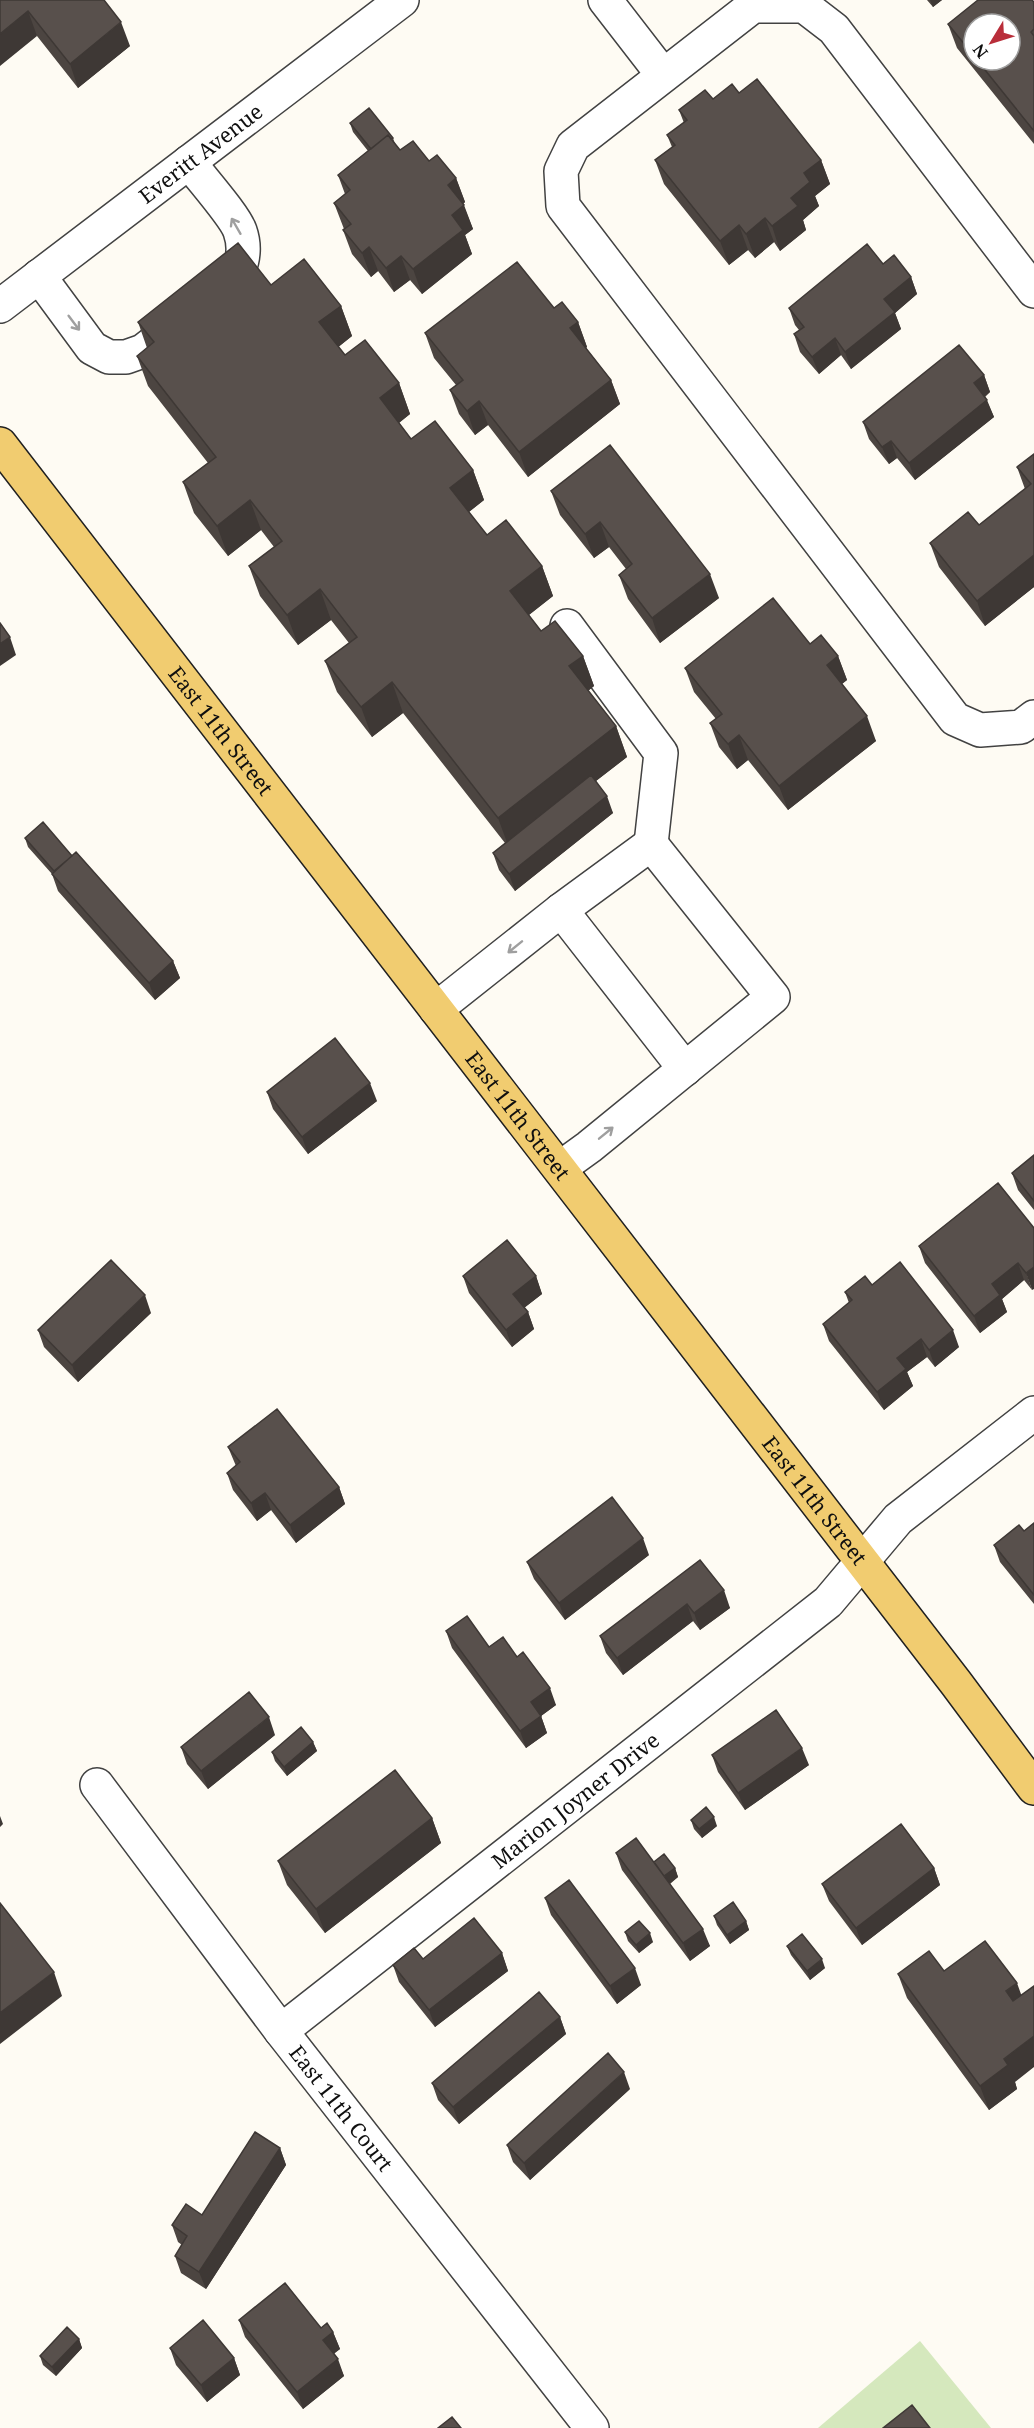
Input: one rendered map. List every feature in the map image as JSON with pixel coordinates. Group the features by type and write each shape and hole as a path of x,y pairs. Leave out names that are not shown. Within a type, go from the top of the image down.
{"main road":[{"name":"East 11th Street","path":"0,444 560,1168 1034,1788"}],"street":[{"name":"Everitt Avenue","path":"0,306 402,0"},
{"path":"605,0 663,75"},
{"path":"1034,291 834,29 804,6 753,6 573,146 561,171 563,206 955,719 980,730 1021,727 1034,717"},
{"path":"39,276 92,348 109,357 126,357 143,351 228,286 238,275 242,259 243,242 240,229 189,162"},
{"path":"560,1168 589,1148 773,997 651,844 661,753 567,626"},
{"path":"436,1009 561,910 651,844"},
{"path":"561,910 685,1069"},
{"name":"Marion Joyner Drive","path":"281,2031 828,1602 897,1519 1034,1413"},
{"name":"East 11th Court","path":"97,1785 281,2031 592,2428"}],"green space":[{"path":"920,2341 991,2428 818,2428"}],"building":[{"path":"0,0 104,0 121,22 70,64 28,11 0,34"},
{"path":"978,0 1032,0 1034,2 1034,29 1031,32 1034,36 1034,131 987,72 1022,72 1022,12 963,12"},
{"path":"962,13 962,41 948,24"},
{"path":"757,79 821,160 804,173 810,182 791,198 798,206 772,226 765,218 746,234 739,225 720,241 655,160 675,145 667,135 687,120 679,110 705,90 713,99 732,84 739,93"},
{"path":"369,108 393,138 391,139 388,135 371,149 350,123"},
{"path":"388,135 400,150 413,141 429,161 437,155 456,178 448,185 464,205 452,215 463,230 413,269 401,256 386,268 369,247 362,253 343,230 351,224 334,203 350,190 338,175"},
{"path":"238,243 271,285 304,259 341,306 319,322 345,355 365,340 399,383 380,398 411,439 435,421 473,470 450,488 487,535 506,520 542,566 510,591 541,631 555,621 583,656 569,666 616,726 498,818 392,682 361,707 325,661 357,637 320,589 287,615 249,566 282,541 250,500 217,526 183,482 216,457 137,356 154,342 138,322"},
{"path":"867,244 883,264 894,255 911,277 884,299 895,312 845,352 835,338 812,357 794,334 804,327 789,308"},
{"path":"517,262 554,308 562,302 578,322 570,328 611,380 519,452 479,401 467,411 450,390 463,380 425,333"},
{"path":"959,345 984,375 974,383 987,400 909,463 891,441 882,447 863,422"},
{"path":"610,445 710,574 652,618 619,575 632,564 600,522 585,534 551,491"},
{"path":"1034,454 1034,555 977,601 930,543 968,512 979,525 1031,484 1017,467"},
{"path":"773,598 810,644 821,635 838,656 827,665 867,716 779,786 739,735 728,744 710,723 722,714 685,668"},
{"path":"0,623 10,637 0,644"},
{"path":"591,775 607,796 509,874 493,853"},
{"path":"43,822 72,856 54,871 25,838"},
{"path":"76,852 173,961 149,983 52,874"},
{"path":"335,1038 370,1083 302,1137 267,1092"},
{"path":"1034,1155 1034,1201 1012,1173"},
{"path":"998,1183 1034,1228 1034,1267 1026,1273 1018,1263 992,1284 1000,1295 974,1316 919,1246"},
{"path":"507,1240 536,1276 513,1294 528,1312 506,1330 463,1276"},
{"path":"111,1260 145,1295 72,1365 38,1330"},
{"path":"900,1262 953,1330 929,1350 921,1339 897,1358 906,1369 877,1392 823,1324 852,1300 845,1292 865,1276 872,1285"},
{"path":"277,1409 339,1487 290,1525 265,1493 251,1503 227,1473 240,1462 228,1447"},
{"path":"612,1497 643,1538 559,1603 527,1562"},
{"path":"1034,1523 1034,1595 994,1545 1019,1525 1024,1531"},
{"path":"700,1560 724,1590 694,1613 687,1604 617,1658 600,1636"},
{"path":"467,1616 489,1647 503,1637 517,1657 523,1652 550,1688 531,1702 541,1716 520,1731 446,1631"},
{"path":"249,1692 269,1717 201,1771 181,1747"},
{"path":"776,1710 802,1748 738,1793 712,1755"},
{"path":"301,1727 313,1742 284,1767 272,1752"},
{"path":"395,1770 432,1818 316,1909 278,1861"},
{"path":"706,1807 714,1817 699,1829 691,1820"},
{"path":"901,1824 934,1868 856,1928 822,1884"},
{"path":"636,1838 703,1929 683,1943 616,1853"},
{"path":"664,1854 675,1868 664,1876 654,1862"},
{"path":"569,1880 635,1968 610,1986 545,1898"},
{"path":"733,1902 746,1921 727,1935 714,1916"},
{"path":"0,1903 54,1972 0,2013"},
{"path":"474,1918 502,1953 429,2010 393,1965 414,1948 423,1959"},
{"path":"639,1921 650,1933 636,1945 625,1932"},
{"path":"802,1934 822,1959 807,1971 787,1946"},
{"path":"985,1941 1017,1983 1006,1991 1013,2001 1034,1986 1034,2036 1004,2059 1008,2065 980,2086 898,1974 929,1951 944,1971"},
{"path":"539,1992 560,2017 453,2107 432,2083"},
{"path":"608,2053 624,2072 524,2163 507,2145"},
{"path":"255,2132 280,2148 199,2272 175,2256 187,2236 172,2225 186,2204 202,2215"},
{"path":"285,2283 321,2328 327,2323 333,2332 323,2340 338,2359 297,2392 239,2320"},
{"path":"203,2320 234,2358 201,2385 170,2348"},
{"path":"67,2327 79,2339 52,2367 40,2356"},
{"path":"912,2405 930,2428 883,2428"},
{"path":"452,2417 461,2428 438,2428"}]}
